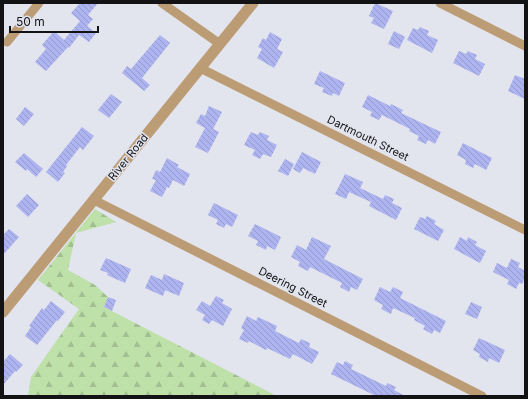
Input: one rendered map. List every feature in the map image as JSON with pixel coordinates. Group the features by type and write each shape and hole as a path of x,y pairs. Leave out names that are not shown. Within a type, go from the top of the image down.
{"street":[{"path":"8,42 39,3"},
{"path":"162,3 220,44"},
{"name":"River Road","path":"3,312 254,3"},
{"path":"440,3 525,46"},
{"name":"Dartmouth Street","path":"200,68 525,230"},
{"name":"Deering Street","path":"94,200 482,396"}],"green space":[{"path":"95,209 116,222 76,233 68,270 95,285 108,297 104,307 277,396 28,396 31,377 79,309 38,280"}],"building":[{"path":"80,3 98,3 88,15 93,19 87,26 96,33 89,42 79,35 69,48 68,47 46,71 35,62 46,49 42,45 54,31 64,40 80,21 71,13"},
{"path":"375,3 393,11 384,29 371,23 374,18 369,16"},
{"path":"420,27 429,31 427,35 438,40 432,53 407,40 413,28 418,30"},
{"path":"394,31 405,37 399,49 388,44"},
{"path":"270,32 282,39 277,49 283,52 274,68 257,58 262,49 258,47 263,38 266,40"},
{"path":"160,35 170,43 142,78 150,85 144,91 122,73 127,66 131,69"},
{"path":"459,51 466,54 468,51 477,55 475,59 485,64 479,76 453,63"},
{"path":"320,71 345,83 339,96 333,93 332,96 322,92 324,88 314,84"},
{"path":"515,75 525,79 525,99 508,91"},
{"path":"111,94 122,102 109,118 98,110"},
{"path":"368,95 390,106 391,104 403,110 401,113 441,132 435,144 428,140 426,144 417,140 419,136 409,131 410,129 382,115 379,120 370,116 372,112 362,107"},
{"path":"209,106 222,112 213,129 219,132 208,153 195,147 205,128 196,123 201,114 205,116"},
{"path":"25,107 34,114 24,126 16,119"},
{"path":"82,127 94,136 83,150 80,147 66,165 67,166 63,172 65,173 58,182 46,172"},
{"path":"251,132 258,135 260,132 269,136 267,140 277,145 271,157 263,154 260,159 252,155 255,150 244,145"},
{"path":"463,143 492,158 486,170 475,164 473,168 465,164 466,160 457,155"},
{"path":"302,152 321,162 315,174 303,168 300,173 293,169"},
{"path":"24,153 43,169 36,177 27,169 26,171 15,162"},
{"path":"167,158 179,165 177,167 190,174 184,186 173,180 169,188 167,187 162,197 150,191 156,180 152,179 156,170 160,172"},
{"path":"285,159 294,164 288,176 278,171"},
{"path":"345,174 363,182 360,188 383,199 385,195 394,199 392,203 402,208 396,220 369,206 371,202 349,192 346,199 335,194"},
{"path":"27,194 39,205 28,217 16,206"},
{"path":"214,203 238,215 232,227 226,224 224,228 216,224 218,220 208,215"},
{"path":"427,216 436,221 434,224 444,230 438,241 414,229 420,217 425,219"},
{"path":"255,224 281,237 275,250 267,246 266,250 256,245 258,241 248,236"},
{"path":"9,229 19,237 3,255 3,235"},
{"path":"312,237 331,246 324,259 363,279 357,290 351,287 349,292 340,287 342,283 310,267 308,271 298,266 300,262 291,257 297,245 306,250"},
{"path":"460,237 467,241 468,237 477,242 475,245 486,251 480,263 454,249"},
{"path":"106,258 131,269 125,283 107,275 108,273 100,270"},
{"path":"511,259 520,263 518,267 525,271 525,278 522,284 519,283 516,289 507,284 509,280 493,272 497,263 507,268"},
{"path":"164,274 184,283 179,296 165,290 163,296 145,288 151,275 162,280"},
{"path":"380,287 390,292 393,287 403,292 400,298 446,321 440,333 434,330 432,334 423,329 425,326 414,320 415,318 393,308 391,314 381,309 383,305 374,300"},
{"path":"216,296 224,300 222,303 232,309 223,326 212,320 209,324 202,320 205,315 196,310 202,301 210,306"},
{"path":"108,297 116,300 112,311 104,307"},
{"path":"51,301 65,312 37,345 25,336 31,327 29,326 42,308 44,310"},
{"path":"471,302 482,307 477,319 465,314"},
{"path":"247,316 256,321 258,317 277,326 275,331 299,343 301,339 310,343 309,347 319,352 312,364 293,354 290,359 267,348 266,350 249,341 248,343 239,339 244,330 241,328"},
{"path":"479,338 505,350 499,363 489,358 488,362 479,357 480,354 473,350"},
{"path":"10,354 23,365 16,372 15,371 3,385 3,362"},
{"path":"345,361 353,365 351,369 386,386 387,383 396,387 394,390 405,396 376,396 331,374 337,362 343,365"}]}
